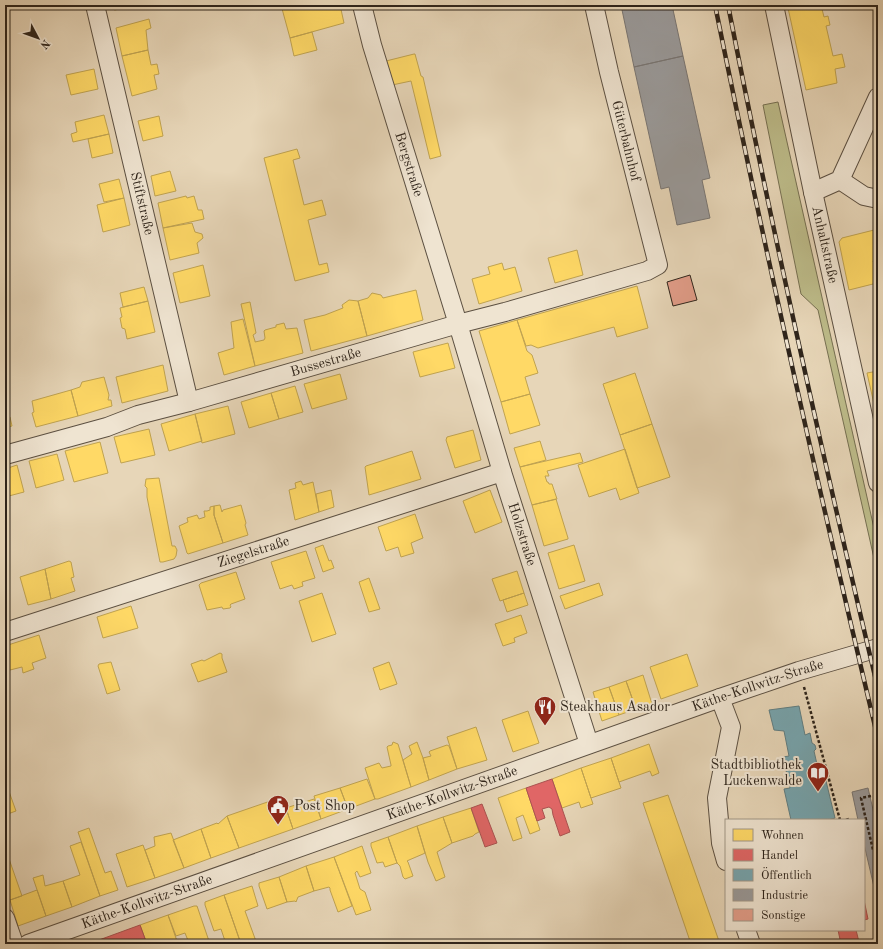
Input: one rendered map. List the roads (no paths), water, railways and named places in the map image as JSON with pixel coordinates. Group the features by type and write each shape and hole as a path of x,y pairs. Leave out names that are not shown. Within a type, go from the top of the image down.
{"street":[{"name":"Stiftstraße","path":"95,5 189,402"},
{"name":"Bergstraße","path":"362,5 372,45 458,324"},
{"name":"Güterbahnhof","path":"594,5 609,72 658,265 647,271"},
{"name":"Anhaltstraße","path":"774,5 813,192 878,483"},
{"path":"813,192 840,180 878,97"},
{"path":"840,180 864,196 878,199"},
{"name":"Bussestraße","path":"5,455 107,427 138,415 189,402 647,271"},
{"name":"Holzstraße","path":"458,324 502,472 589,744"},
{"name":"Ziegelstraße","path":"5,632 502,472"},
{"name":"Käthe-Kollwitz-Straße","path":"28,944 720,698 799,671 878,648"},
{"path":"720,698 731,726 717,798 721,843 725,857"},
{"path":"5,918 14,944"},
{"path":"746,931 751,944"}],"railway":[{"path":"715,5 753,189 835,556 878,739"},
{"path":"728,5 800,348 878,689"}],"place":[{"name":"Steakhaus Asador","path":"545,726"},
{"name":"Stadtbibliothek Luckenwalde","path":"818,792"},
{"name":"Post Shop","path":"278,826"}]}
